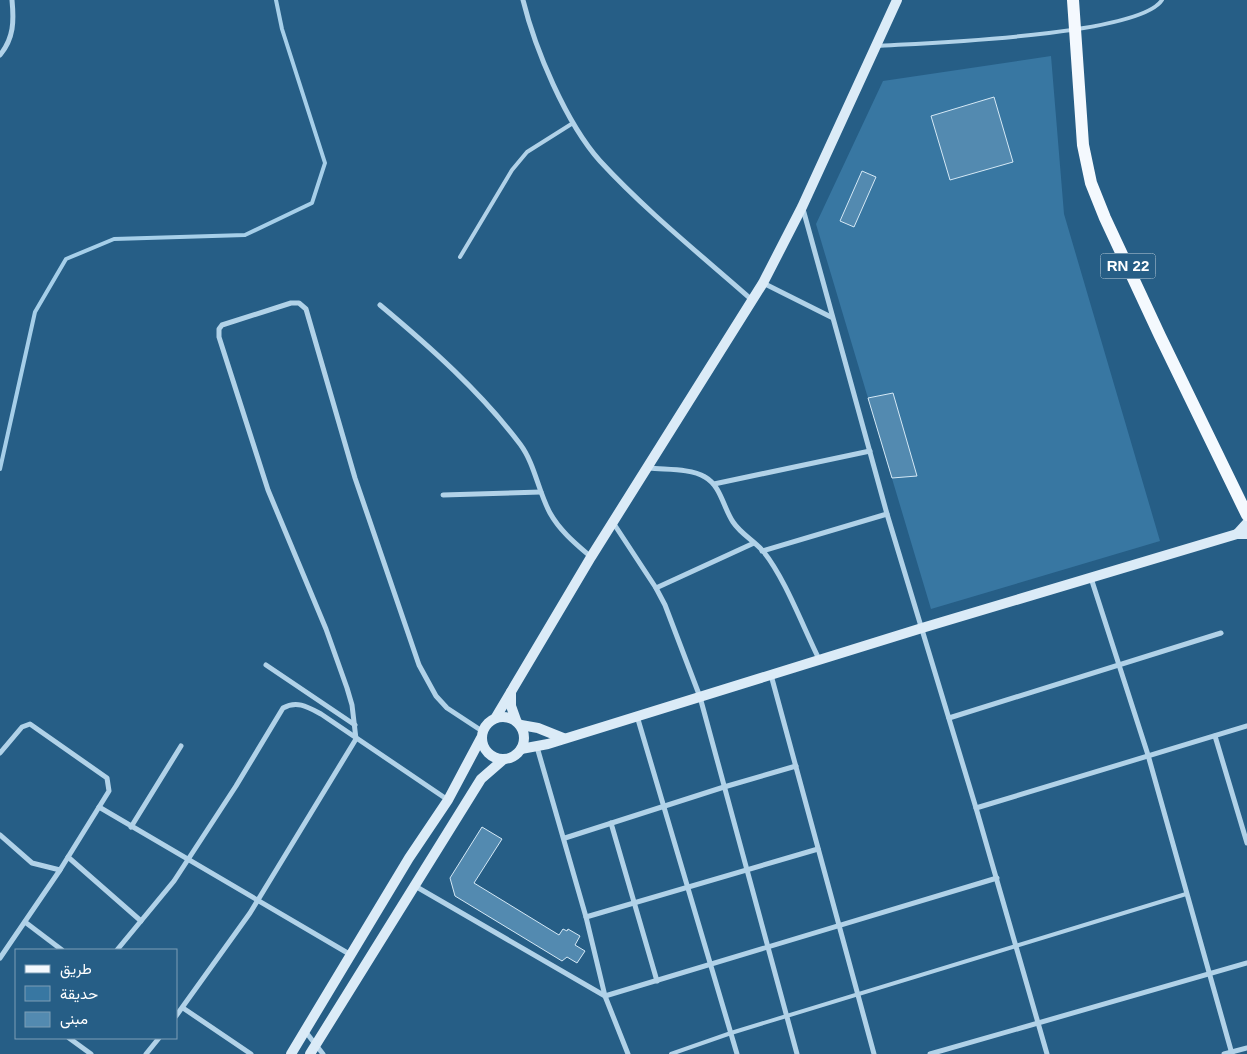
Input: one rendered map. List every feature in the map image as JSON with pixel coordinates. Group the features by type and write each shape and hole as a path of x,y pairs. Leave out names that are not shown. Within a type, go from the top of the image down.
{"main road":[{"path":"291,1054 448,800 482,735 485,725 496,717 510,690 763,282 802,207 898,0"},
{"name":"RN 22","path":"1073,0 1077,30 1084,145 1091,183 1105,218 1160,336 1247,515"},
{"path":"521,749 537,747 819,659 1242,534 1247,523"},
{"path":"313,1050 481,779 504,759 517,754 521,749 525,737 511,706 510,690"},
{"path":"496,717 503,716 563,738"},
{"path":"482,735 486,751 491,756 504,759"}],"street":[{"path":"0,55 10,41 14,21 12,0"},
{"path":"523,0 527,19 547,68 573,123 599,160 647,207 752,300"},
{"path":"802,207 887,514 997,878 1014,947 1047,1054"},
{"path":"763,282 831,317"},
{"path":"178,1014 258,900 356,739 352,706 340,666 254,450 218,332 222,325 291,303 304,306 309,316 355,478 419,665 436,696 447,708 482,735"},
{"path":"380,305 449,366 515,438 532,465 541,492 560,529 592,557"},
{"path":"714,484 870,451"},
{"path":"648,468 692,473 704,476 714,484 732,521 762,551 783,585 819,659"},
{"path":"443,495 541,492"},
{"path":"762,551 887,514"},
{"path":"614,524 656,588 677,634 700,697 797,1054"},
{"path":"656,588 754,543"},
{"path":"1091,578 1148,755 1232,1053"},
{"path":"949,718 1221,634"},
{"path":"266,665 355,725"},
{"path":"771,675 874,1054"},
{"path":"118,949 187,861 236,786 283,708 293,703 304,705 448,800"},
{"path":"637,716 737,1054"},
{"path":"0,753 22,727 26,724 34,726 107,778 109,791 60,870 0,958"},
{"path":"976,808 1247,726"},
{"path":"1215,736 1247,843"},
{"path":"132,827 181,746"},
{"path":"537,747 586,918 605,996 628,1054"},
{"path":"564,838 796,766"},
{"path":"99,808 351,955"},
{"path":"611,823 633,904 657,981"},
{"path":"0,835 32,863 60,870"},
{"path":"586,918 818,849"},
{"path":"68,856 141,921"},
{"path":"415,886 605,996 997,878"},
{"path":"25,922 61,949"},
{"path":"930,1054 1247,963"},
{"path":"183,1008 251,1054"},
{"path":"305,1031 313,1050 323,1054"},
{"path":"70,1039 91,1054"},
{"path":"146,1054 158,1039"},
{"path":"1224,1054 1247,1048"}],"lane":[{"path":"877,46 962,42 1077,30 1152,9 1162,0"},
{"path":"460,258 517,164 527,152 573,123"},
{"path":"671,1054 732,1033 1186,894"}],"green space":[{"path":"1051,56 1064,214 1160,541 931,609 816,224 883,81"}],"building":[{"path":"994,97 1013,162 950,180 931,116"},
{"path":"862,171 876,177 854,227 840,221"},
{"path":"893,393 917,476 892,478 868,398"},
{"path":"482,827 502,839 474,883 559,935 563,929 567,931 568,929 580,936 575,945 585,951 577,963 567,957 562,961 455,896 450,878"}],"waterway":[{"path":"0,469 35,312 66,259 114,239 245,235 312,203 325,163 282,29 276,0"}]}
